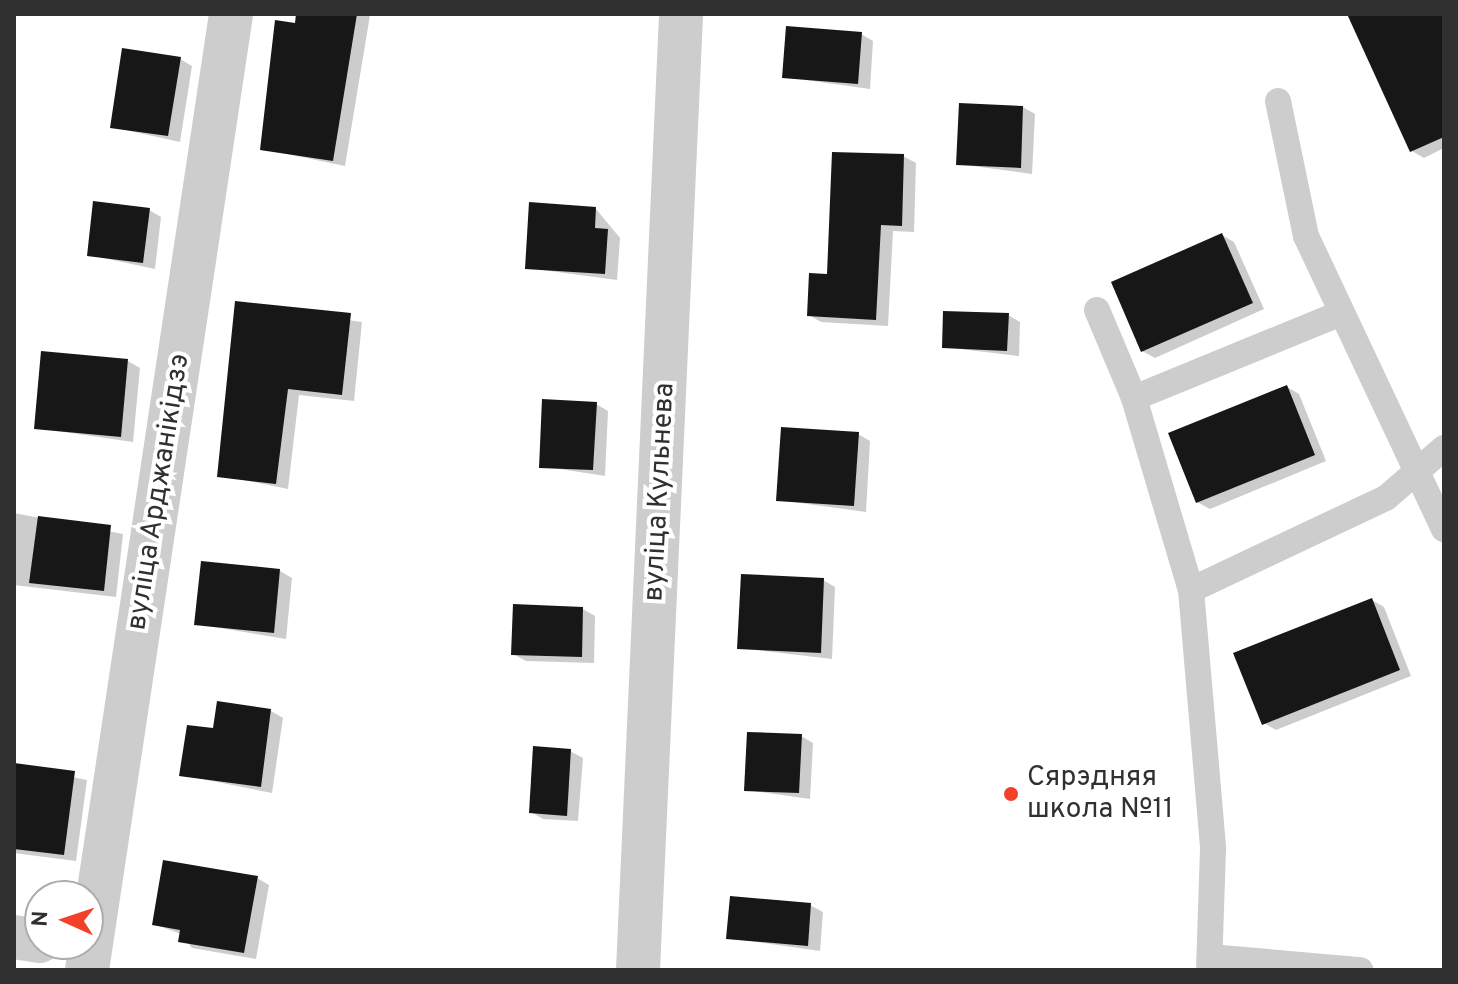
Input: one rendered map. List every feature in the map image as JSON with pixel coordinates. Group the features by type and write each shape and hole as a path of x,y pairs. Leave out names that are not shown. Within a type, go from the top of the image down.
{"street":[{"name":"вуліца Арджанікідзэ","path":"91,880 231,14"},
{"name":"вуліца Кульнева","path":"638,970 681,14"}],"lane":[{"path":"1278,101 1306,236 1444,529"},
{"path":"1097,310 1134,398 1191,590 1213,849 1209,964 1360,970"},
{"path":"1134,398 1341,313"},
{"path":"1191,590 1386,498 1444,448"}],"building":[{"path":"296,14 357,14 333,161 260,150 275,20 295,23"},
{"path":"1347,14 1444,14 1444,137 1410,152"},
{"path":"786,26 862,32 858,84 782,78"},
{"path":"122,48 181,57 168,136 110,128"},
{"path":"959,103 1023,106 1021,168 956,165"},
{"path":"832,152 904,154 902,226 881,225 876,320 807,316 809,273 827,274"},
{"path":"93,201 150,208 143,263 87,256"},
{"path":"529,202 596,207 595,228 608,229 605,274 525,269"},
{"path":"1222,233 1253,303 1141,352 1111,282"},
{"path":"235,301 351,313 342,395 288,389 276,484 217,477"},
{"path":"943,311 1009,313 1007,351 942,348"},
{"path":"41,351 128,359 121,437 34,429"},
{"path":"1287,385 1315,455 1196,503 1168,433"},
{"path":"542,399 597,402 593,470 539,468"},
{"path":"781,427 859,432 854,506 776,501"},
{"path":"38,516 111,525 104,591 29,583"},
{"path":"201,561 280,569 274,633 194,625"},
{"path":"741,574 824,578 821,653 737,649"},
{"path":"1372,598 1400,670 1262,725 1233,653"},
{"path":"513,604 583,607 582,657 511,655"},
{"path":"217,701 271,709 261,787 179,776 187,725 213,728"},
{"path":"747,732 802,734 799,793 744,791"},
{"path":"533,746 571,749 567,816 529,813"},
{"path":"14,763 75,771 64,855 14,849"},
{"path":"163,860 258,876 244,953 178,942 180,930 152,925"},
{"path":"730,896 811,903 808,946 726,939"}],"place":[{"name":"Сярэдняя школа №11","path":"1011,794"}]}
